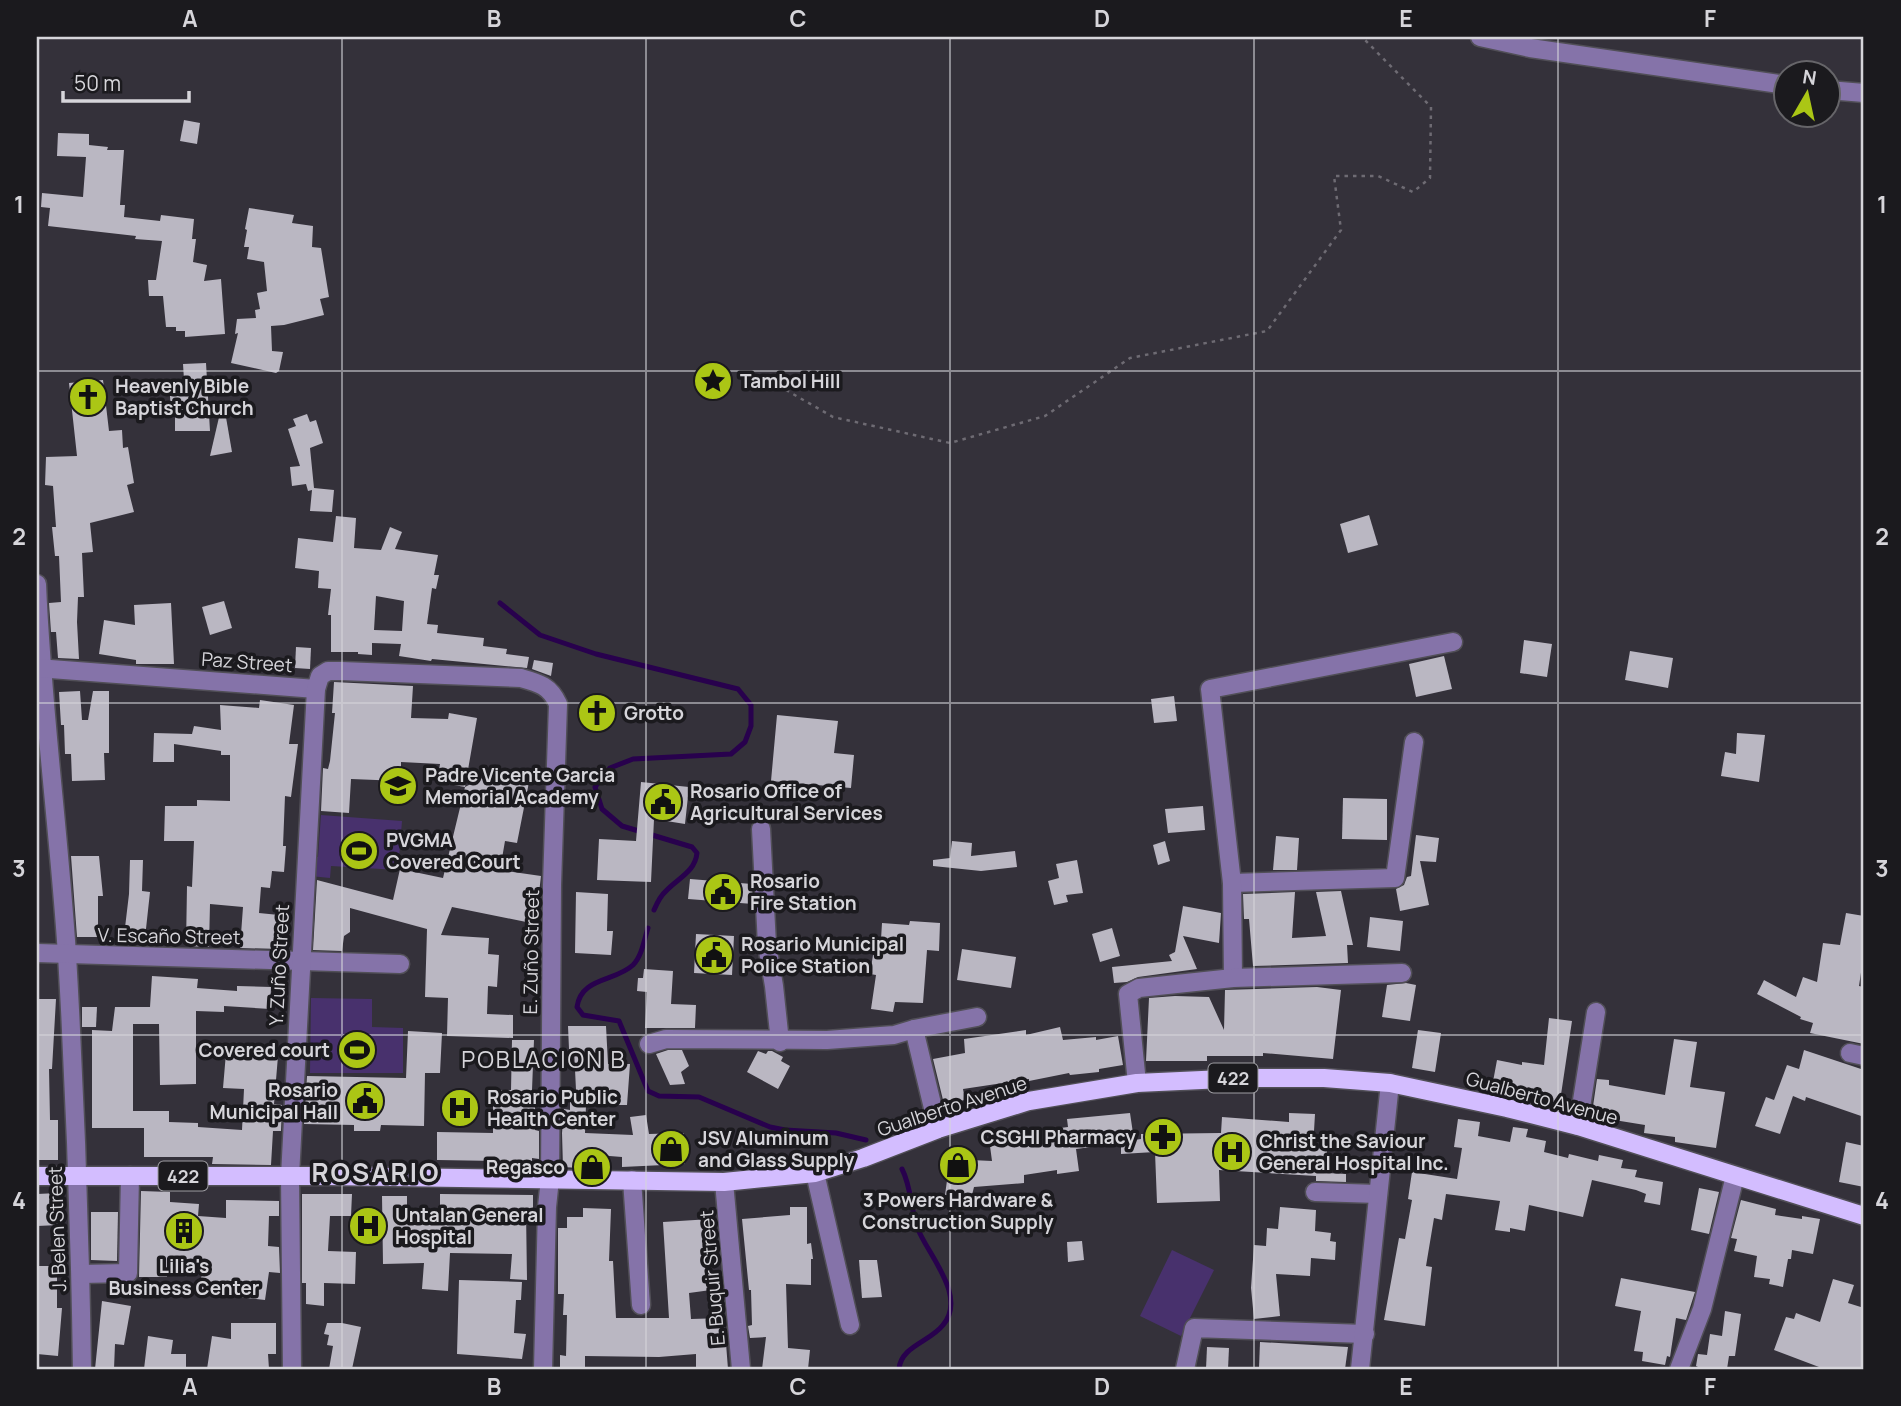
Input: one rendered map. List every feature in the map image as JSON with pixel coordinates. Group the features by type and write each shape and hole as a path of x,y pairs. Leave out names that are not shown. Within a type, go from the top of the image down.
{"main road":[{"name":"Gualberto Avenue","path":"37,1176 290,1176 724,1182 815,1173 863,1158 937,1129 1029,1101 1137,1083 1281,1077 1390,1083 1507,1108 1578,1126 1864,1216"}],"street":[{"path":"1480,37 1530,48 1772,83"},
{"path":"1842,91 1864,93"},
{"name":"J. Belen Street","path":"37,584 38,668 67,954 81,1274 82,1369"},
{"path":"1233,978 1231,883 1210,689 1453,642"},
{"name":"Paz Street","path":"38,668 316,689 320,676 328,671 522,678 546,686 558,704"},
{"name":"Y. Zuño Street","path":"292,1369 290,1176 316,689"},
{"name":"E. Zuño Street","path":"543,1369 550,1179 552,885 558,704"},
{"path":"1231,883 1395,878 1414,742"},
{"path":"761,829 767,944 775,986 780,1042"},
{"name":"V. Escaño Street","path":"37,953 400,964"},
{"path":"1137,1083 1128,994 1139,988 1233,978 1402,973"},
{"path":"1578,1126 1596,1012"},
{"path":"649,1044 666,1039 780,1042 894,1035 948,1021 977,1017"},
{"path":"914,1029 937,1129"},
{"path":"1360,1369 1390,1083"},
{"path":"815,1173 850,1325"},
{"path":"81,1274 128,1273 130,1176"},
{"path":"1679,1369 1702,1309 1735,1176"},
{"path":"632,1180 641,1305"},
{"name":"E. Buquir Street","path":"724,1182 741,1369"},
{"path":"1315,1192 1378,1194"},
{"path":"1185,1369 1194,1328 1365,1334"}],"path":[{"path":"786,390 833,417 950,443 1045,416 1130,358 1267,331 1341,230 1334,176 1378,176 1413,192 1430,178 1431,107 1362,37"}],"shaded area":[{"name":"PVGMA Covered Court","path":"321,815 402,821 398,870 331,866 330,878 310,876 312,857 318,857"},
{"name":"Covered court","path":"311,998 372,999 372,1027 403,1028 403,1073 310,1073"},
{"path":"1172,1250 1214,1270 1181,1336 1140,1316"}],"building":[{"path":"184,120 200,123 197,144 180,141"},
{"path":"58,133 89,134 89,145 108,147 107,150 124,150 120,205 125,205 124,217 160,221 161,215 194,219 192,239 196,239 193,262 207,265 204,281 221,279 225,334 185,337 185,331 166,327 163,296 149,296 148,280 156,280 162,241 48,226 50,208 41,207 42,193 83,197 86,157 57,156"},
{"path":"249,208 294,215 292,223 313,226 312,247 321,248 329,297 320,299 324,315 271,326 272,351 283,352 279,371 276,373 231,363 238,333 235,334 237,319 256,318 255,310 260,309 257,293 267,291 264,262 247,259 249,247 244,247"},
{"path":"206,363 210,431 175,431 175,411 171,412 170,396 185,395 183,364"},
{"path":"103,380 109,431 122,430 123,448 128,447 134,483 127,485 134,512 90,523 93,552 82,553 84,597 78,597 79,659 58,658 56,632 51,632 49,603 61,602 59,556 55,556 52,527 56,527 53,486 45,485 46,457 77,456 69,383"},
{"path":"223,400 232,452 210,456"},
{"path":"307,414 310,422 316,420 323,443 310,448 314,488 334,490 332,512 310,511 312,490 308,491 306,484 292,486 290,467 300,466 288,429 296,426 293,419"},
{"path":"1369,515 1378,545 1348,553 1340,524"},
{"path":"336,516 356,518 354,548 381,550 390,527 402,532 395,549 438,555 434,575 439,575 436,589 432,588 427,624 438,625 437,633 484,638 483,646 507,649 506,654 529,657 527,668 399,656 401,644 372,643 372,655 331,652 331,615 328,615 331,589 318,588 319,571 295,568 298,538 333,542","holes":["376,596 404,601 402,631 374,630"]},
{"path":"224,601 232,628 210,635 202,607"},
{"path":"171,603 174,664 136,664 136,660 99,654 104,620 135,625 134,605"},
{"path":"1524,640 1552,644 1547,677 1520,673"},
{"path":"296,647 311,648 310,669 295,668"},
{"path":"1630,651 1673,658 1668,688 1625,680"},
{"path":"1444,656 1452,689 1416,697 1409,664"},
{"path":"534,660 553,663 551,676 532,669"},
{"path":"334,682 413,686 411,718 448,719 449,713 477,718 465,787 437,782 440,764 401,762 401,781 351,779 349,813 321,811 323,768 328,769 330,761 335,713 332,713"},
{"path":"80,691 82,720 88,720 93,691 109,691 109,753 104,753 105,780 72,781 71,754 65,754 59,692"},
{"path":"1174,696 1177,721 1154,723 1151,699"},
{"path":"260,700 294,705 289,744 298,744 291,797 285,796 284,872 272,871 270,888 261,887 259,913 279,915 277,932 282,932 281,949 240,948 243,907 210,904 209,947 186,946 187,886 192,887 194,841 164,841 165,806 197,806 197,800 230,801 230,755 221,755 221,751 174,744 174,762 153,762 154,733 192,734 194,726 221,730 220,705 259,708"},
{"path":"777,715 838,721 834,753 854,755 851,788 771,781"},
{"path":"1737,733 1765,735 1759,782 1721,776 1725,752 1736,754"},
{"path":"498,770 530,777 517,843 505,841 500,870 541,876 540,906 536,924 452,907 441,935 489,938 488,954 499,955 497,987 488,986 487,1014 513,1015 513,1038 447,1036 448,998 425,997 427,929 350,908 350,932 344,936 342,951 313,950 317,880 393,900 400,869 443,878 465,787"},
{"path":"641,782 689,787 685,824 654,819 651,882 597,880 599,839 636,841"},
{"path":"1343,798 1387,799 1387,840 1342,839"},
{"path":"1203,806 1205,830 1168,833 1165,809"},
{"path":"1416,835 1439,838 1436,862 1420,861 1429,905 1400,911 1396,889 1404,885 1407,877 1411,876"},
{"path":"1276,836 1299,838 1297,870 1273,870"},
{"path":"952,841 972,843 971,856 1015,851 1017,867 981,871 933,866 933,860 950,858"},
{"path":"1165,841 1170,861 1158,865 1153,845"},
{"path":"71,856 99,856 103,896 98,896 98,937 77,937"},
{"path":"130,860 143,860 142,891 150,892 145,938 124,936"},
{"path":"1077,860 1083,893 1066,895 1068,902 1054,905 1048,881 1059,878 1056,864"},
{"name":"Rosario Fire Station","path":"690,879 752,884 753,904 688,899"},
{"path":"1341,891 1353,945 1347,945 1348,963 1253,966 1249,919 1244,919 1243,894 1295,892 1292,938 1326,936 1316,892"},
{"path":"576,892 608,894 607,931 613,931 611,955 575,953"},
{"path":"1183,906 1221,913 1219,943 1183,936 1197,969 1114,983 1112,967 1172,961 1169,955 1175,952"},
{"path":"1846,913 1864,916 1864,952 1859,986 1864,987 1864,1044 1810,1033 1813,1023 1800,1019 1801,1017 1757,994 1764,980 1796,997 1803,977 1817,982 1823,943 1840,945"},
{"path":"1370,917 1403,921 1400,951 1367,947"},
{"path":"910,921 940,923 939,951 927,950 923,1003 895,1002 893,1012 871,1009 876,975 870,974 873,955 880,956 882,923 909,925"},
{"path":"1112,928 1120,956 1100,962 1092,934"},
{"name":"Rosario Municipal Police Station","path":"696,934 734,936 732,975 694,973"},
{"path":"962,949 1016,957 1011,988 957,980"},
{"path":"644,969 673,971 671,1004 696,1005 695,1028 645,1028 647,992 637,991 638,978 643,978"},
{"path":"152,976 198,979 197,988 237,991 237,986 271,987 270,1009 224,1006 224,1012 196,1011 196,1084 160,1085 159,1024 133,1024 133,1111 169,1111 169,1122 198,1123 198,1127 242,1130 244,1089 223,1088 226,1053 278,1056 274,1104 282,1105 281,1131 273,1131 271,1165 212,1164 213,1157 144,1157 144,1128 92,1128 92,1030 112,1031 115,1007 150,1007"},
{"path":"1387,985 1416,985 1410,1021 1382,1017"},
{"path":"1317,987 1341,990 1333,1059 1263,1053 1263,1056 1207,1056 1207,1061 1146,1061 1149,998 1209,997 1224,1030 1225,990"},
{"path":"37,999 56,999 52,1069 49,1069 50,1120 58,1120 58,1160 37,1160"},
{"path":"82,1007 97,1007 96,1027 82,1027"},
{"path":"1549,1018 1572,1021 1559,1108 1540,1105 1541,1098 1518,1095 1518,1092 1492,1087 1497,1060 1522,1065 1522,1062 1544,1065"},
{"path":"568,1026 606,1026 608,1064 630,1064 627,1105 586,1105 585,1133 633,1135 630,1117 646,1115 649,1134 684,1133 685,1164 622,1167 622,1157 597,1155 596,1169 563,1167 564,1109 570,1110 570,1090 576,1090 574,1049 569,1049"},
{"path":"1060,1027 1063,1040 1096,1037 1096,1040 1118,1036 1123,1065 1099,1069 1099,1072 1069,1073 963,1089 965,1100 944,1104 933,1059 965,1053 964,1039 1026,1030 1026,1035"},
{"path":"1418,1030 1441,1033 1435,1072 1412,1068"},
{"name":"Rosario Municipal Hall","path":"408,1031 442,1033 440,1073 425,1073 424,1126 381,1125 380,1131 354,1131 354,1125 304,1124 307,1076 406,1078"},
{"path":"1674,1039 1697,1042 1690,1087 1725,1092 1716,1148 1675,1142 1675,1137 1644,1133 1645,1125 1608,1119 1609,1115 1592,1113 1597,1079 1609,1080 1609,1085 1665,1095"},
{"path":"512,1040 534,1040 532,1090 535,1090 535,1130 539,1131 539,1159 532,1158 532,1167 498,1166 498,1161 437,1160 437,1132 493,1133 493,1090 511,1090"},
{"path":"668,1050 682,1050 689,1066 681,1072 685,1084 670,1085 656,1054"},
{"path":"1804,1050 1864,1070 1864,1117 1806,1097 1805,1101 1793,1096 1780,1134 1755,1126 1766,1097 1774,1100 1787,1065 1799,1069"},
{"path":"758,1051 766,1054 772,1051 783,1057 781,1061 790,1066 778,1089 747,1072"},
{"path":"1130,1113 1134,1140 1141,1139 1141,1134 1221,1133 1222,1117 1289,1122 1289,1113 1315,1114 1313,1148 1327,1149 1327,1173 1346,1174 1346,1182 1316,1181 1316,1176 1219,1170 1220,1201 1157,1203 1155,1152 1121,1154 1121,1143 1076,1149 1079,1171 1057,1174 1057,1170 1024,1175 1024,1183 974,1187 972,1195 945,1195 950,1159 992,1161 990,1146 1023,1143 1022,1133 1068,1127 1067,1119"},
{"path":"1458,1119 1480,1122 1478,1136 1510,1142 1513,1127 1528,1129 1526,1137 1546,1141 1544,1152 1568,1158 1569,1154 1598,1161 1599,1155 1623,1160 1621,1168 1637,1170 1635,1177 1663,1182 1660,1205 1644,1202 1646,1194 1636,1190 1592,1180 1583,1217 1529,1205 1525,1231 1510,1228 1510,1232 1495,1230 1500,1201 1446,1194 1442,1220 1434,1218 1426,1266 1432,1267 1425,1326 1384,1320 1399,1238 1405,1239 1412,1200 1408,1199 1412,1172 1457,1179 1462,1148 1454,1147"},
{"path":"1846,1142 1864,1146 1864,1187 1839,1182"},
{"path":"1699,1188 1719,1192 1709,1234 1691,1230"},
{"path":"141,1191 170,1192 170,1202 199,1204 198,1216 226,1218 226,1200 279,1201 279,1216 269,1216 268,1246 279,1247 280,1273 269,1272 265,1300 199,1293 203,1266 196,1265 197,1260 167,1258 167,1277 139,1277"},
{"path":"58,1193 59,1225 37,1226 37,1194"},
{"path":"302,1194 352,1194 351,1216 330,1216 328,1251 356,1252 355,1284 324,1283 324,1306 306,1304 306,1283 302,1283"},
{"path":"440,1194 533,1195 533,1210 526,1210 527,1280 510,1279 512,1254 450,1253 448,1291 422,1289 424,1263 383,1264 382,1196 407,1196 407,1217 433,1216 433,1212 440,1212"},
{"path":"1741,1200 1776,1209 1775,1215 1820,1219 1813,1254 1792,1250 1783,1287 1769,1284 1770,1279 1754,1277 1757,1256 1734,1251 1737,1239 1731,1238"},
{"path":"790,1207 807,1207 807,1244 811,1243 813,1259 811,1285 786,1284 788,1348 810,1350 808,1369 762,1369 766,1337 750,1338 748,1326 752,1325 751,1290 742,1219 790,1215"},
{"path":"1280,1207 1316,1210 1315,1231 1331,1233 1330,1241 1336,1242 1335,1260 1311,1258 1310,1276 1276,1274 1280,1316 1254,1319 1251,1288 1254,1245 1266,1246 1267,1228 1278,1229"},
{"path":"583,1208 611,1209 609,1261 613,1261 616,1318 669,1318 663,1222 711,1219 711,1257 706,1257 711,1290 689,1293 691,1319 724,1318 728,1369 696,1369 696,1354 659,1357 585,1356 585,1369 560,1369 560,1355 566,1356 567,1315 563,1315 564,1294 558,1294 558,1228 567,1228 567,1217 583,1217"},
{"path":"91,1212 118,1212 117,1261 91,1260"},
{"path":"1082,1241 1084,1260 1068,1262 1067,1242"},
{"path":"859,1260 877,1260 882,1297 862,1298"},
{"path":"37,1266 57,1266 57,1308 62,1308 58,1356 37,1354"},
{"path":"1621,1278 1695,1292 1686,1320 1676,1318 1670,1357 1667,1356 1665,1365 1642,1361 1643,1352 1634,1351 1641,1311 1615,1306"},
{"path":"1833,1279 1854,1285 1848,1303 1864,1308 1864,1369 1819,1369 1774,1350 1786,1317 1794,1319 1796,1313 1820,1322"},
{"path":"459,1280 522,1282 521,1300 516,1300 514,1333 526,1334 522,1359 457,1354"},
{"path":"102,1301 131,1306 124,1345 115,1344 114,1369 95,1369"},
{"path":"1725,1311 1741,1314 1735,1356 1729,1356 1727,1369 1698,1369 1698,1354 1707,1355 1710,1334 1722,1336"},
{"path":"231,1323 276,1323 276,1354 268,1354 269,1369 207,1369 212,1336 231,1339"},
{"path":"327,1323 361,1327 352,1369 329,1369 333,1346 327,1345 329,1335 324,1334"},
{"path":"148,1336 173,1340 171,1354 186,1354 186,1369 144,1369"},
{"path":"1260,1342 1348,1347 1345,1369 1259,1368"},
{"path":"1207,1347 1229,1348 1228,1369 1206,1369"}],"waterway":[{"path":"500,603 540,635 596,654 738,689 751,705 751,726 745,742 731,754 633,759 610,768 595,787 602,809 622,826 692,847 697,853 693,865 664,893 654,910"},
{"path":"648,928 641,953 633,965 585,990 577,1007 583,1015 619,1021 648,1091 659,1096 699,1097 770,1127 836,1133 866,1140"},
{"path":"899,1369 901,1361 910,1349 943,1325 949,1314 951,1301 943,1275 917,1227 902,1169"}],"place":[{"name":"Tambol Hill","path":"713,381"},
{"name":"Heavenly Bible Baptist Church","path":"88,397"},
{"name":"Grotto","path":"597,713"},
{"name":"Padre Vicente Garcia Memorial Academy","path":"398,786"},
{"name":"Rosario Office of Agricultural Services","path":"663,802"},
{"name":"PVGMA Covered Court","path":"359,851"},
{"name":"Rosario Fire Station","path":"723,892"},
{"name":"Rosario Municipal Police Station","path":"714,955"},
{"name":"Covered court","path":"357,1050"},
{"name":"Rosario Municipal Hall","path":"365,1101"},
{"name":"Rosario Public Health Center","path":"460,1108"},
{"name":"CSGHI Pharmacy","path":"1163,1137"},
{"name":"JSV Aluminum and Glass Supply","path":"671,1149"},
{"name":"Christ the Saviour General Hospital Inc.","path":"1232,1152"},
{"name":"3 Powers Hardware & Construction Supply","path":"958,1165"},
{"name":"Regasco","path":"592,1167"},
{"name":"Untalan General Hospital","path":"368,1226"},
{"name":"Lilia's Business Center","path":"184,1231"}],"district":[{"name":"POBLACION B","path":"544,1059"},
{"name":"ROSARIO","path":"376,1172"}]}
